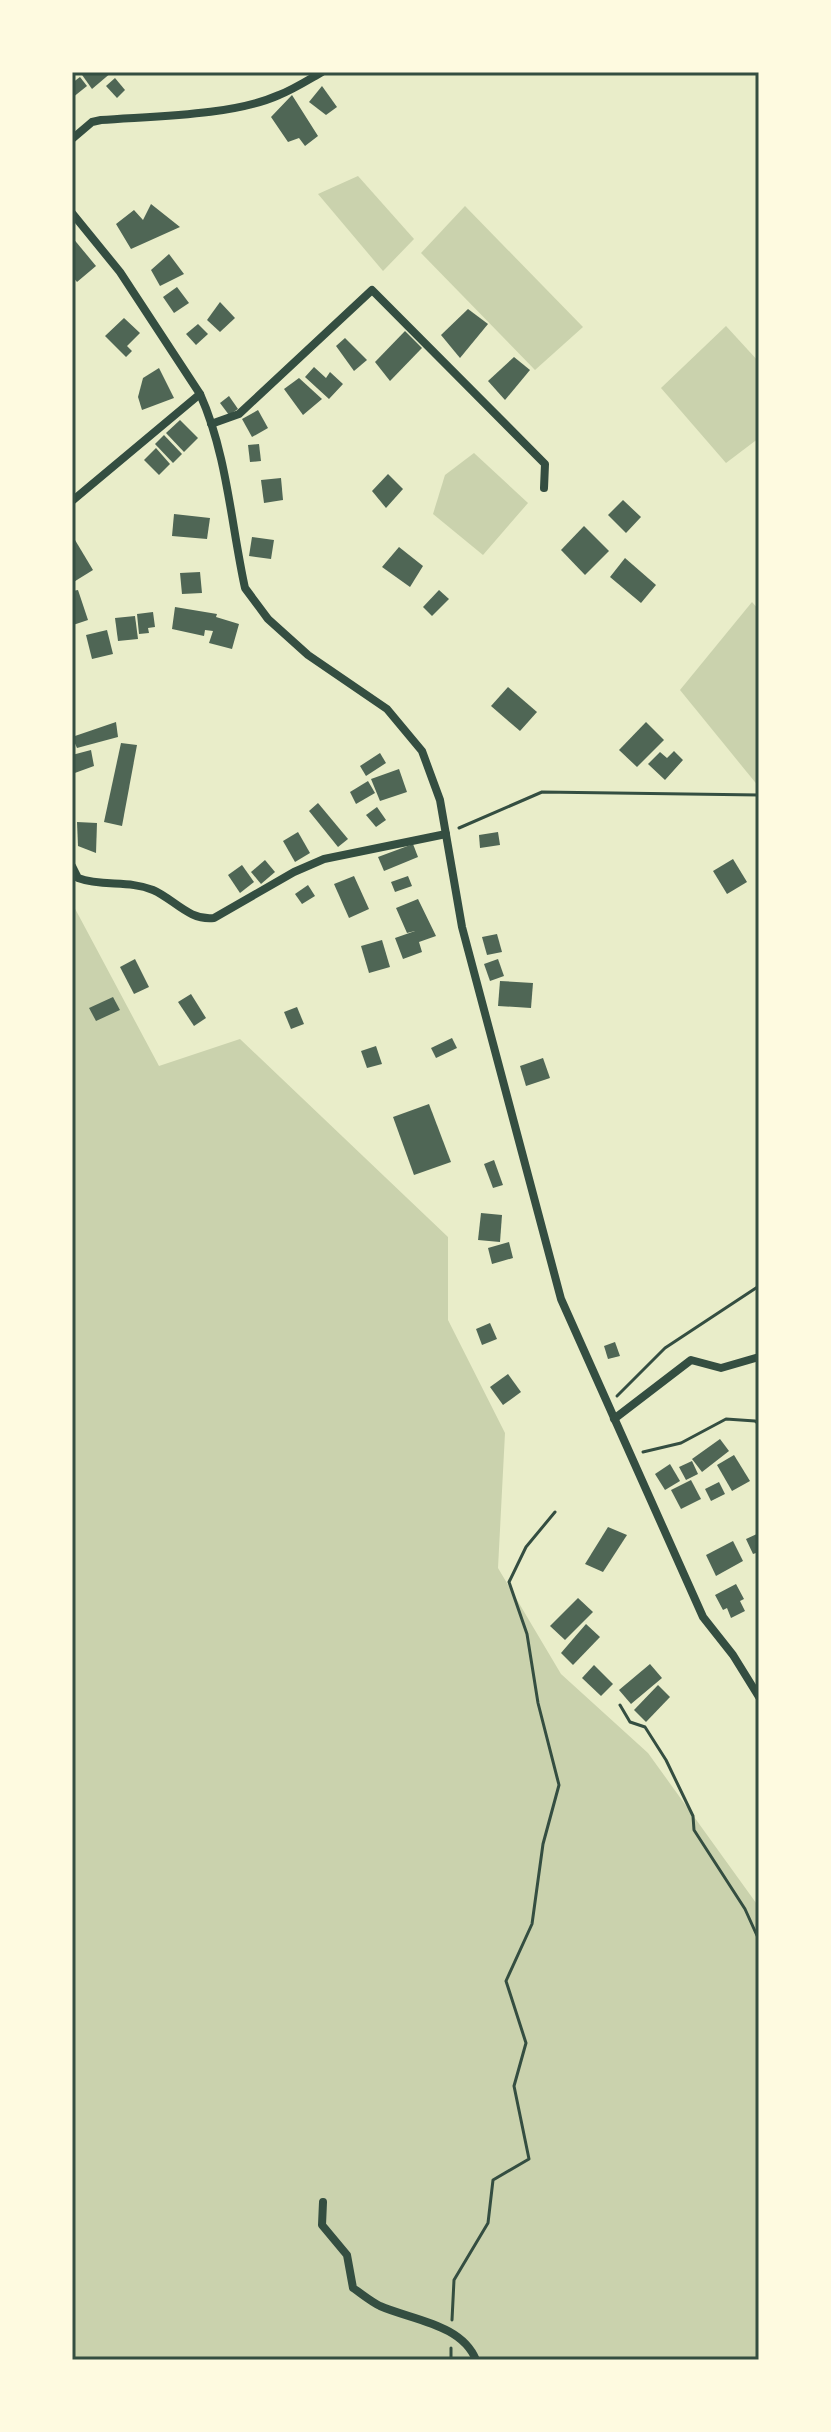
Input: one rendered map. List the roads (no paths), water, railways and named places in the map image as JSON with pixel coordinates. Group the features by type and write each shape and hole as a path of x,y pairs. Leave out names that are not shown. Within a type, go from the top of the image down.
{"street":[{"path":"72,139 92,122 101,120 202,112 250,104 277,96 322,72"},
{"path":"72,213 120,272 200,394 221,459 245,588 268,619 308,655 387,709 422,751 440,800 462,927 561,1299 703,1617 733,1655 759,1697"},
{"path":"211,424 239,414 372,290 545,464 544,488"},
{"path":"72,501 200,394"},
{"path":"72,866 78,878 87,881 154,890 203,920 214,918 294,872 324,859 446,834"},
{"path":"614,1419 691,1360 721,1368 759,1357"},
{"path":"323,2202 322,2225 347,2255 353,2288 378,2305 452,2334 471,2347 476,2360"}]}
